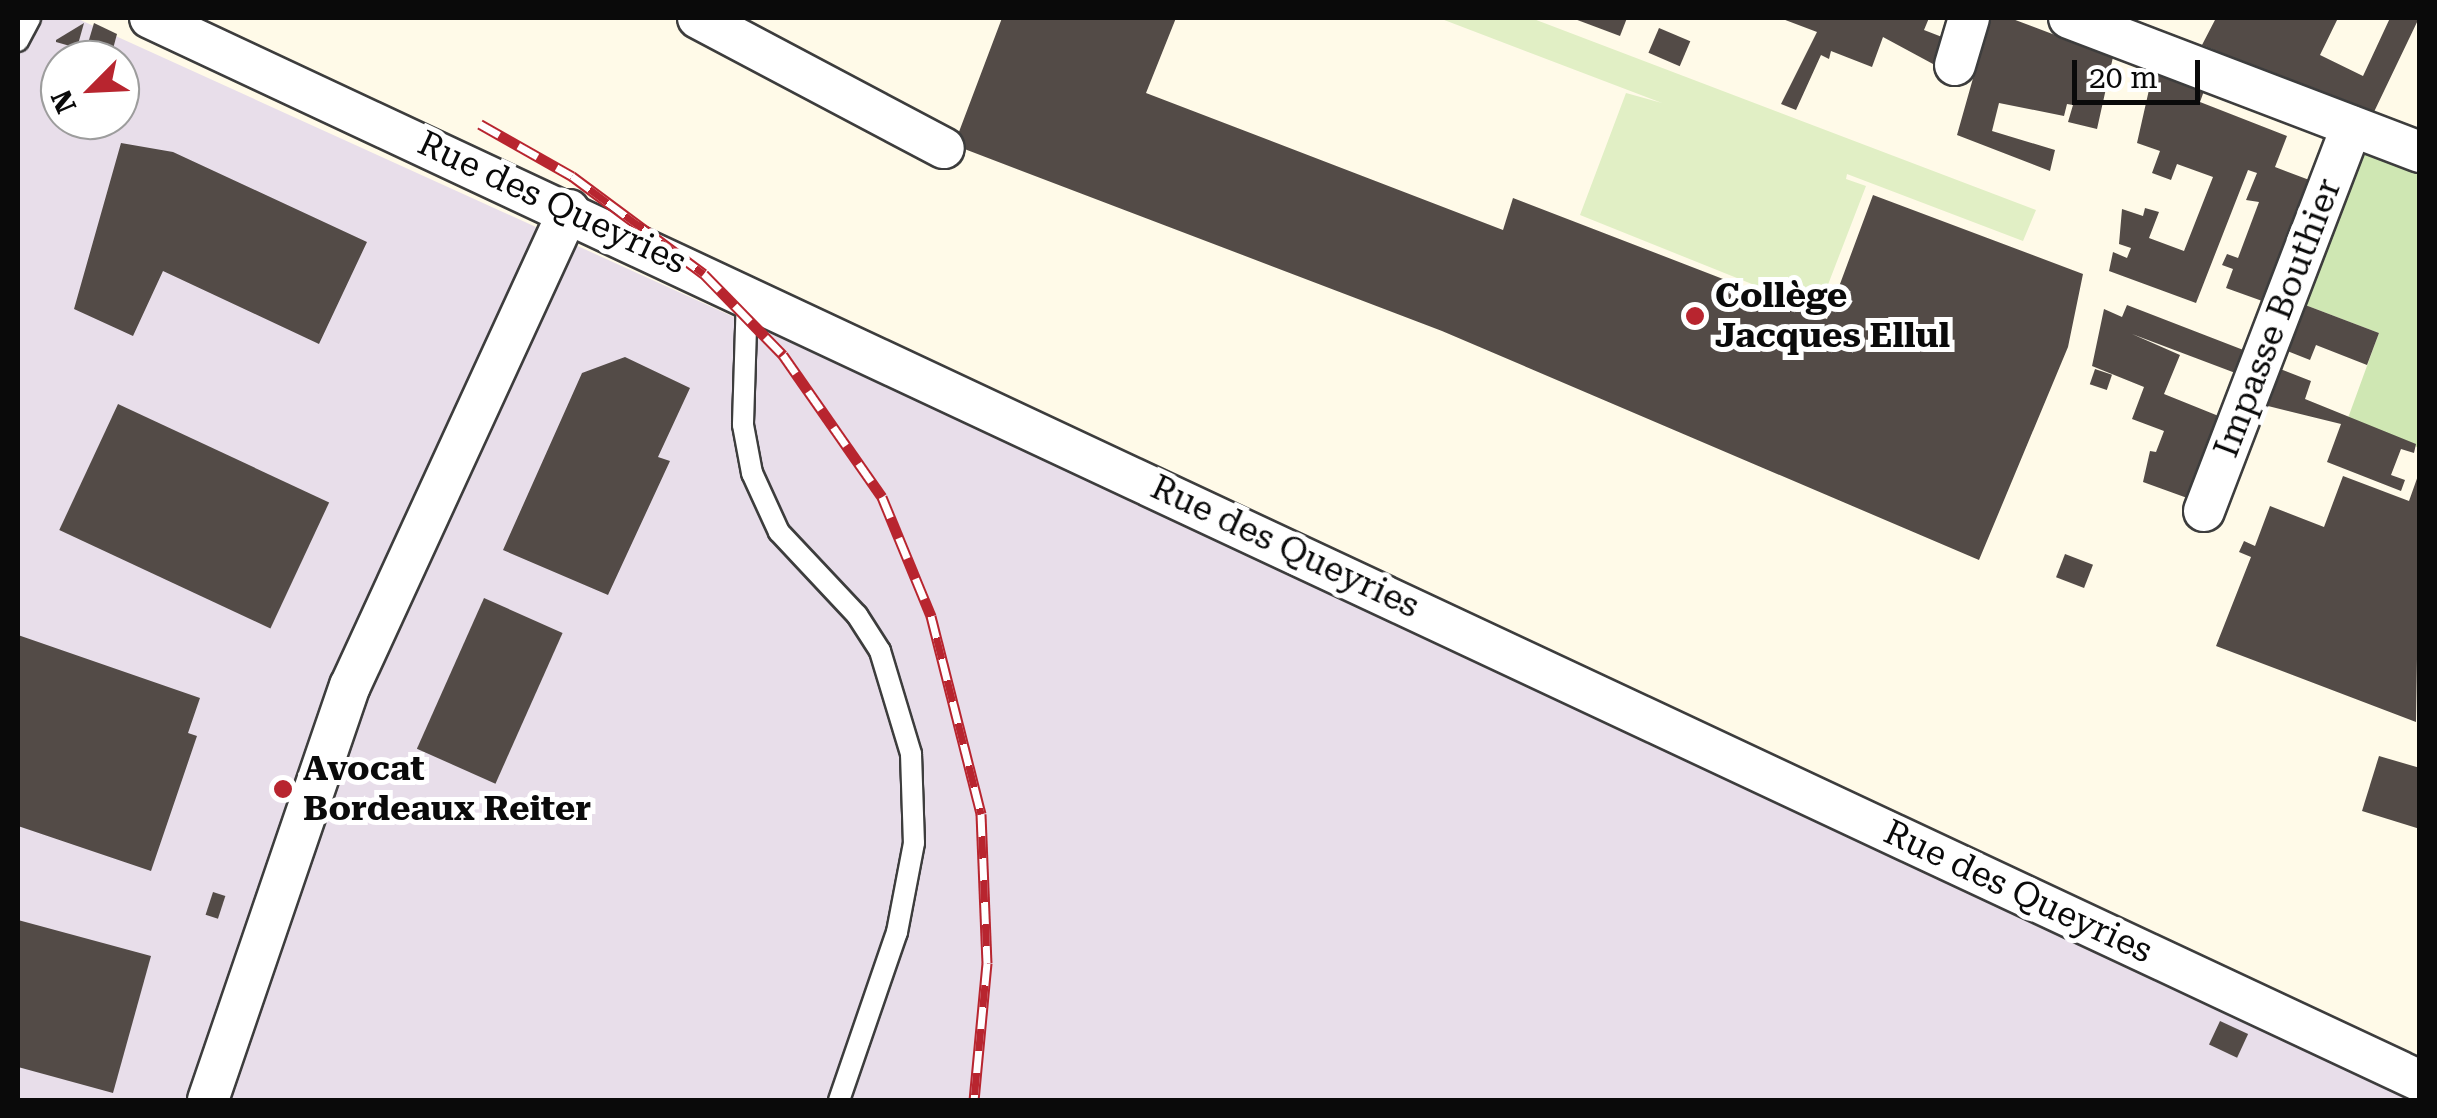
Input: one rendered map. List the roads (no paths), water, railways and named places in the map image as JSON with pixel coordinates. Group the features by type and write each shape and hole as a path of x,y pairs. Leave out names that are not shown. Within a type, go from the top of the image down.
{"street":[{"name":"Rue des Queyries","path":"150,18 748,294 2420,1081"},
{"path":"698,18 944,148"},
{"path":"1955,65 1969,18"},
{"path":"2069,18 2420,152"},
{"name":"Impasse Bouthier","path":"2204,511 2352,126"},
{"path":"208,1100 350,686 568,210"}],"lane":[{"path":"18,41 30,18"},
{"path":"748,294 743,425 752,473 778,532 856,615 880,650 911,754 914,842 896,932 839,1100"}],"railway":[{"path":"480,124 572,176 704,274 783,355 882,497 931,616 981,814 987,963 974,1100"}],"place":[{"name":"Collège Jacques Ellul","path":"1695,316"},
{"name":"Avocat Bordeaux Reiter","path":"283,789"}]}
